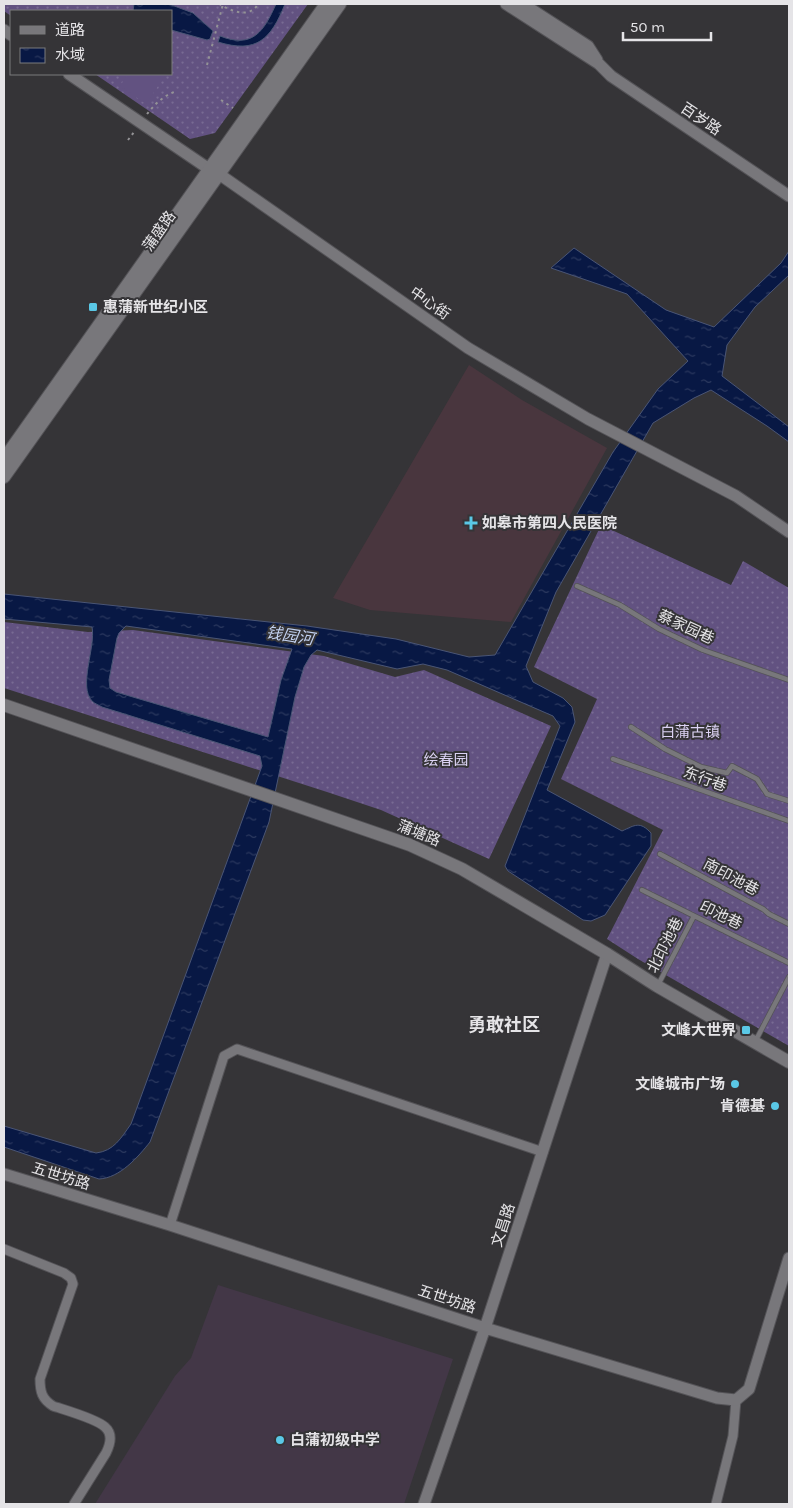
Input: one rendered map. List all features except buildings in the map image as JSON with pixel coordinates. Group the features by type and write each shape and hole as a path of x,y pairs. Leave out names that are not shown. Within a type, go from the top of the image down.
{"main road":[{"name":"蒲盛路","path":"4,477 326,4"},
{"name":"蒲盛路","path":"4,459 214,171 340,4"},
{"name":"蒲塘路","path":"4,705 410,845 462,869 608,954 657,986 789,1062"}],"street":[{"name":"百岁路","path":"506,4 599,64 611,76 789,196"},
{"name":"百岁路","path":"523,4 588,46 599,64"},
{"name":"中心街","path":"70,75 214,171 468,348 617,434 736,496 789,532"},
{"name":"文昌路","path":"424,1504 486,1328 608,954"},
{"path":"170,1226 224,1056 237,1049 543,1152"},
{"name":"五世坊路","path":"4,1174 486,1328 717,1398 736,1400"},
{"path":"4,1249 64,1273 71,1278 73,1284 40,1379 41,1395 46,1402 53,1406 99,1423 106,1428 110,1436 110,1445 106,1453 74,1504"},
{"path":"716,1504 733,1436 736,1400 749,1389 789,1258"}],"lane":[{"name":"蔡家园巷","path":"577,586 620,605 659,630 703,650 789,680"},
{"path":"632,727 665,749 701,767 727,773 732,766 757,779 767,794 789,801"},
{"name":"东行巷","path":"613,759 789,821"},
{"name":"南印池巷","path":"660,854 789,924"},
{"name":"印池巷","path":"642,890 789,963"},
{"name":"北印池巷","path":"657,986 694,916"},
{"path":"754,1042 789,977"}],"path":[{"path":"219,4 236,11 248,12 255,9 258,4"},
{"path":"207,65 223,5"},
{"path":"128,140 156,104 177,91"},
{"path":"221,100 233,108"}],"shaded area":[{"name":"如皋市第四人民医院","path":"469,365 522,400 607,448 511,622 370,610 333,598"},
{"name":"白蒲初级中学","path":"218,1285 453,1359 404,1504 95,1504 175,1376 191,1358"}],"green space":[{"path":"4,4 308,4 215,133 190,139 96,75 172,75 172,10 10,10 10,15 4,11"},
{"path":"127,75 165,75 146,104 120,86"},
{"name":"白蒲古镇","path":"601,525 731,585 743,561 789,588 789,1046 638,959 607,939 663,830 561,779 597,699 534,667"},
{"name":"绘春园","path":"4,622 88,632 133,630 324,656 395,677 424,670 551,726 489,859 381,810 4,688"}],"water":[{"path":"134,4 169,4 193,13 213,31 210,39 207,40 172,30 172,10 133,10"},
{"path":"276,4 285,4 274,26 261,41 243,46 218,42 220,36 241,40 249,39 256,35 267,22"},
{"name":"钱园河","path":"574,248 666,310 714,327 781,263 789,251 789,275 755,307 727,345 722,376 789,427 789,442 711,390 653,423 556,592 526,666 533,682 563,698 572,707 575,722 547,790 622,831 637,825 644,827 651,833 651,846 605,915 591,921 583,920 508,871 505,866 560,726 553,716 447,670 423,664 397,669 317,650 311,655 304,667 295,697 269,822 150,1142 128,1166 114,1175 99,1179 4,1147 4,1126 96,1153 102,1152 112,1147 131,1124 262,766 260,756 94,703 88,694 87,686 93,635 92,627 4,619 4,594 307,626 396,639 469,657 495,655 613,452 658,389 688,361 627,294 551,268","holes":["126,626 292,649 281,680 268,737 116,692 110,688 109,680 117,638"]}],"place":[{"name":"惠蒲新世纪小区","path":"93,307"},
{"name":"如皋市第四人民医院","path":"471,523"},
{"name":"文峰大世界","path":"746,1030"},
{"name":"文峰城市广场","path":"735,1084"},
{"name":"肯德基","path":"775,1106"},
{"name":"白蒲初级中学","path":"280,1440"}],"district":[{"name":"勇敢社区","path":"504,1025"}]}
